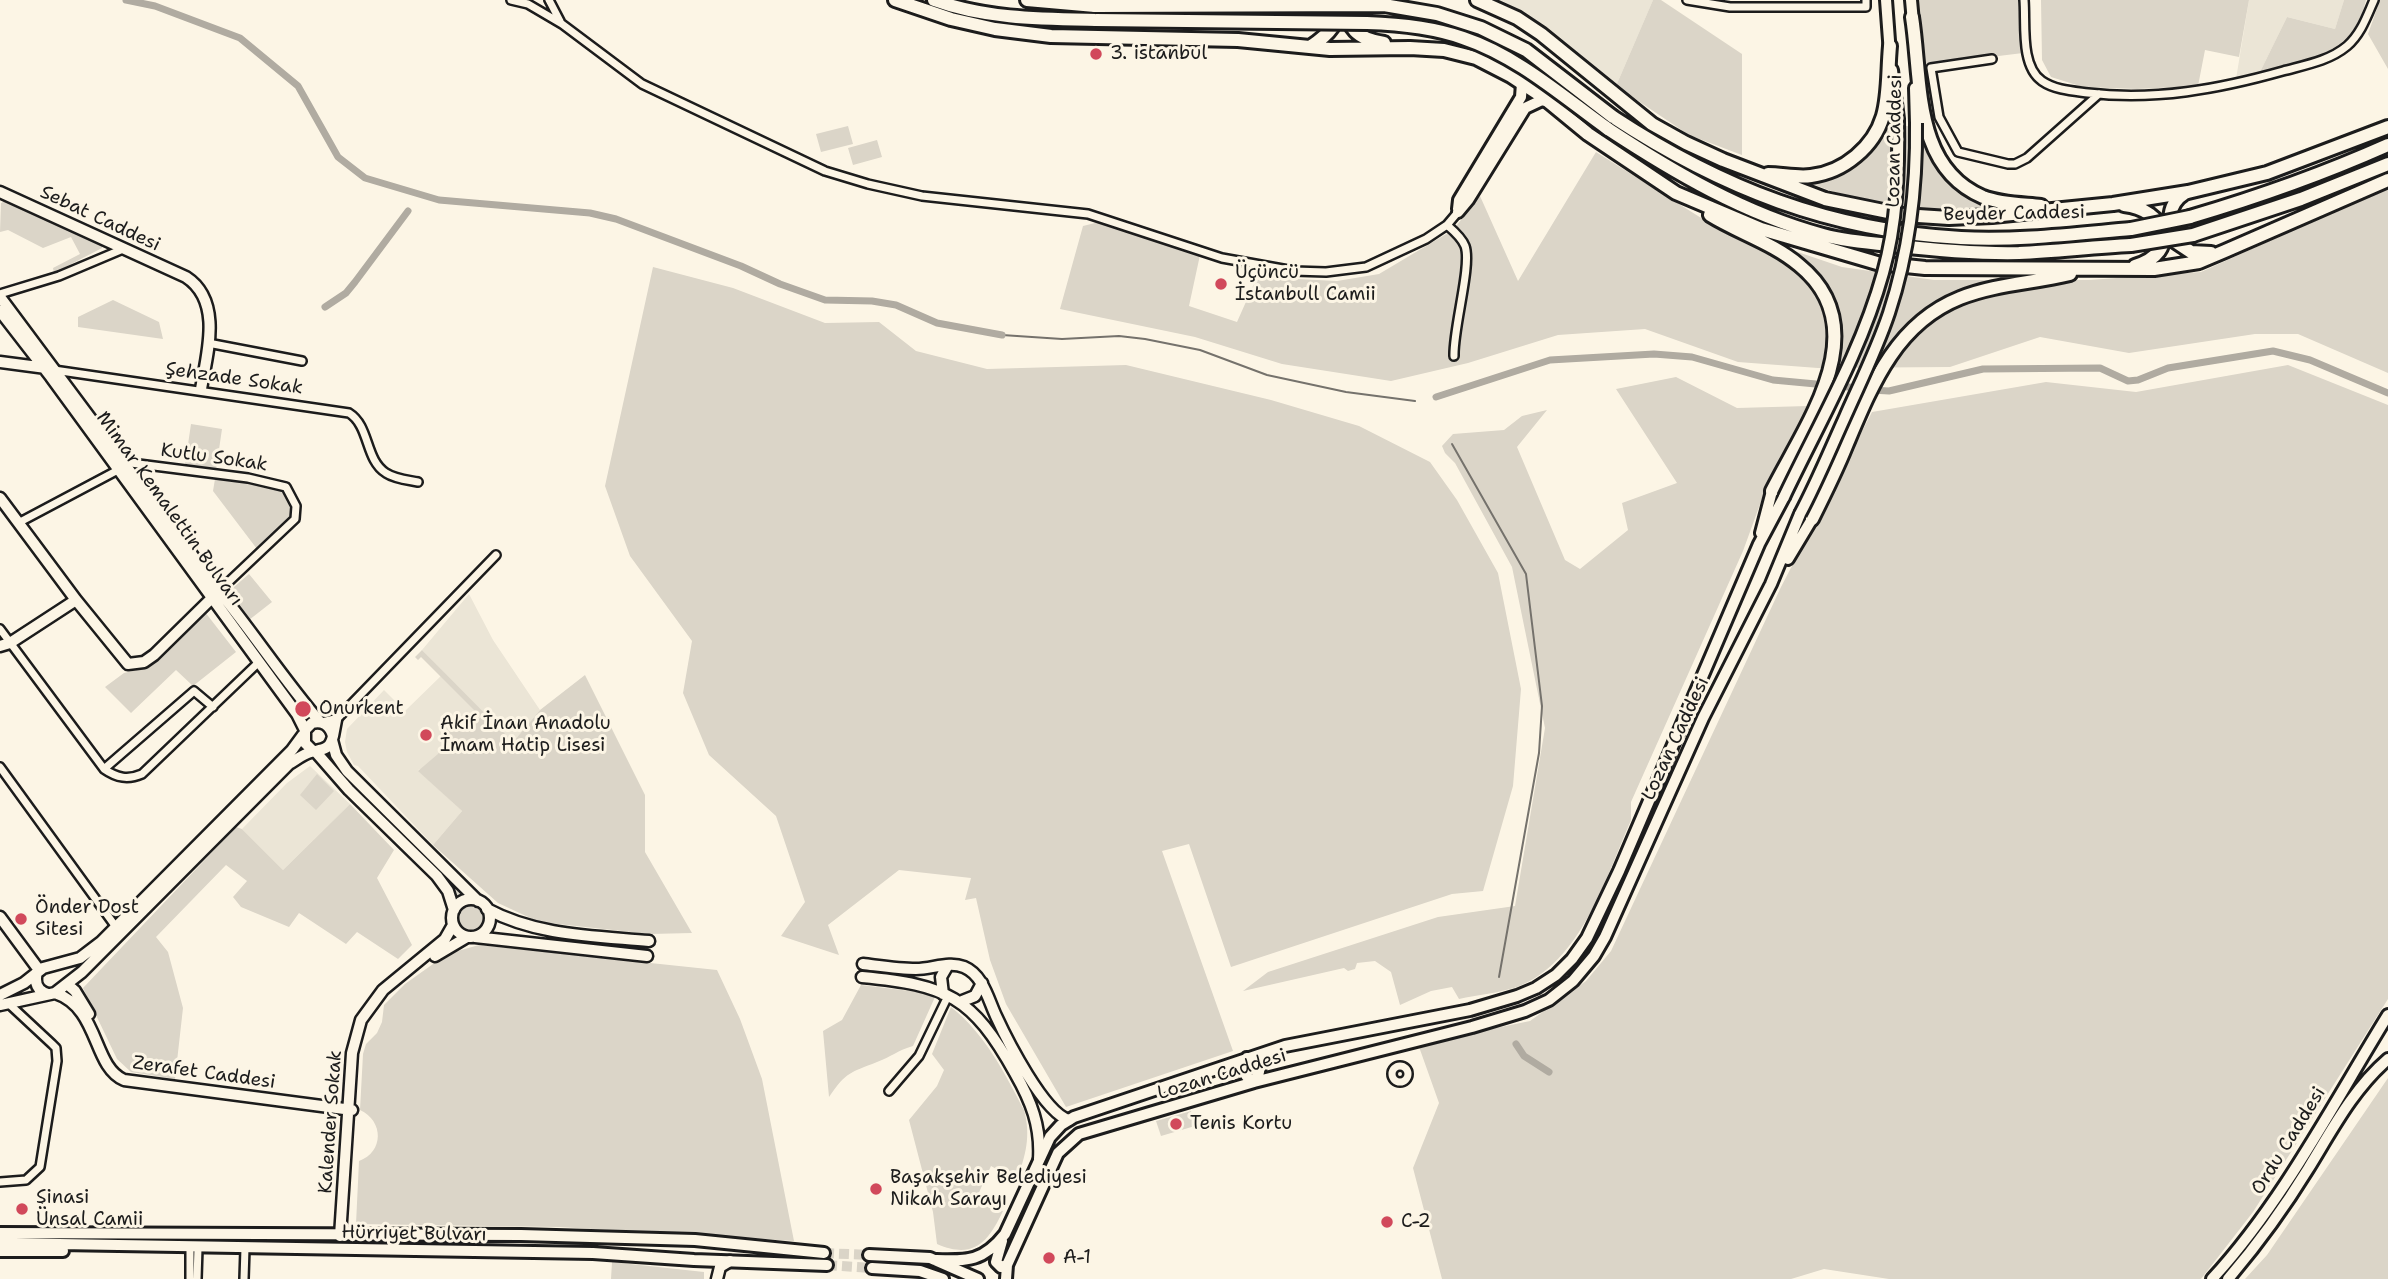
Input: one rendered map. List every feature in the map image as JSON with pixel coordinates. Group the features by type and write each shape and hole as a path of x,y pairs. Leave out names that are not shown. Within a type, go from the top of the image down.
{"highway":[{"path":"895,0 951,19 1051,36 1238,40 1349,49 1410,48 1444,50 1476,58 1522,83 1637,168 1693,201 1761,229 1877,263 1925,268 2168,268 2199,262 2388,180"},
{"name":"Beyder Caddesi","path":"934,0 952,7 1026,19 1403,24 1438,31 1489,48 1516,63 1608,130 1667,168 1724,197 1774,219 1825,236 1899,246 1947,251 2018,253 2132,245 2193,235 2301,199 2388,164"},
{"name":"Beyder Caddesi","path":"1027,0 1096,6 1384,5 1437,14 1481,28 1526,50 1614,117 1674,154 1734,184 1839,221 1898,232 1962,238 2036,237 2130,229 2190,217 2257,197 2329,171 2388,145"},
{"path":"1310,47 1335,26 1338,16 1335,0"},
{"path":"1350,0 1348,14 1351,26 1365,40 1410,48"},
{"path":"1477,0 1517,18 1541,34 1652,124 1686,143 1757,174 1825,199 1903,215 1971,218 2113,204 2188,192 2267,173 2388,127"},
{"path":"1912,17 1923,119 1930,142 1948,170 1983,197 2059,209"},
{"path":"1757,174 1810,176 1824,173 1850,161 1864,150 1883,121 1890,46"},
{"path":"2188,192 2175,201 2170,214 2176,242 2180,247 2194,253 2225,251"},
{"path":"1693,201 1705,212 1792,259 1822,291 1829,307 1834,329 1833,363 1825,388 1778,494"},
{"path":"2113,204 2138,207 2148,212 2156,219 2163,234 2164,243 2154,258 2125,270"},
{"path":"1806,517 1883,365 1897,345 1921,321 1951,302 1980,291 2087,270"}],"main road":[{"name":"Lozan Caddesi","path":"1069,1120 1247,1058 1313,1041 1470,1010 1517,996 1556,975 1572,959 1591,930 1619,871 1778,494 1843,379 1872,309 1883,273 1897,193 1898,119 1886,0"},
{"name":"Lozan Caddesi","path":"1007,1265 1058,1153 1079,1134 1254,1082 1525,1011 1549,1000 1573,981 1594,956 1703,718 1806,517 1891,306 1910,224 1915,180 1916,123 1911,0"},
{"path":"1458,212 1459,201 1521,97 1522,83"},
{"path":"1458,212 1525,108 1542,100 1549,102"},
{"name":"Ordu Caddesi","path":"2212,1279 2270,1206 2388,1015"},
{"path":"1247,1058 1255,1059 1260,1064 1254,1082"},
{"name":"Ordu Caddesi","path":"2228,1279 2283,1209 2352,1097 2388,1059"},
{"path":"1006,1279 1007,1265 1001,1267 996,1260 1005,1234 1050,1137 1069,1120"},
{"path":"0,1227 108,1239"},
{"name":"Hürriyet Bulvarı","path":"0,1233 194,1247 593,1253 827,1265"},
{"path":"935,1260 975,1259 989,1251 1005,1234"},
{"name":"Hürriyet Bulvarı","path":"0,1243 108,1239 520,1235 695,1240 824,1253"},
{"path":"0,1251 70,1251 108,1239"},
{"path":"695,1240 684,1241 679,1249 683,1257 697,1260"},
{"path":"869,1255 923,1256 978,1279"},
{"path":"872,1268 920,1270 941,1278"}],"street":[{"path":"511,0 528,5 562,24 642,84 825,171 867,184 922,196 1088,214 1223,258 1294,271 1326,272 1366,267 1426,239 1447,226 1458,212"},
{"path":"549,0 562,24"},
{"path":"1687,0 1730,7 1866,7 1866,0"},
{"path":"2024,0 2027,55 2036,75 2042,81 2056,87 2099,94 2164,95 2239,84 2317,62 2348,45 2359,31 2374,0"},
{"path":"1992,59 1931,68 1939,117 1958,152 2015,164 2027,158 2099,94"},
{"name":"Sebat Caddesi","path":"0,192 186,278 204,297 208,316 208,343"},
{"path":"1447,226 1461,238 1467,257 1453,338 1454,356"},
{"path":"0,498 128,664 145,662 154,655 216,595 49,369 0,295 59,276 123,249"},
{"path":"0,311 49,369"},
{"path":"201,389 208,343 302,361"},
{"path":"0,362 49,369"},
{"name":"Şehzade Sokak","path":"49,369 201,389 349,413 360,423 377,464 392,476 418,482"},
{"path":"20,522 120,466"},
{"name":"Kutlu Sokak","path":"120,466 248,478 286,487 296,506 295,519 216,595"},
{"path":"3,1001 51,994 100,956 289,764 314,751 326,749 337,720 496,555"},
{"name":"Mimar Kemalettin Bulvarı","path":"216,595 298,714 304,732"},
{"name":"Mimar Kemalettin Bulvarı","path":"216,595 322,723"},
{"path":"5,645 76,600"},
{"path":"0,629 5,645 104,769 111,774 127,778 142,774 260,662"},
{"path":"104,769 194,691 213,707"},
{"path":"3,1001 36,973 86,954 292,750 312,723 337,720"},
{"path":"322,723 329,727 336,755 347,771 487,909 510,920 549,931 649,941"},
{"path":"304,732 304,743 437,876 448,891 454,910 453,925 458,933 471,937 647,956"},
{"path":"0,767 116,927"},
{"path":"454,910 463,901 478,901"},
{"path":"471,937 482,934 488,926 487,909"},
{"path":"0,917 36,973 39,990 51,994"},
{"name":"Kalender Sokak","path":"343,1236 352,1054 365,1013 393,979 446,939 453,925"},
{"name":"Kalender Sokak","path":"350,1106 357,1051 364,1028 374,1009 396,985 444,948 471,937"},
{"path":"863,964 920,969 949,965 965,967 982,983 1000,1024 1032,1081 1053,1111 1069,1120"},
{"path":"54,965 63,971 66,984"},
{"path":"889,1091 919,1056 946,995 941,977 949,965"},
{"path":"862,977 914,983 946,995 960,1002 986,1026 1030,1099 1038,1126 1039,1159"},
{"path":"960,1002 975,996 982,983"},
{"name":"Zerafet Caddesi","path":"66,984 85,1005 118,1070 127,1075 193,1088"},
{"name":"Zerafet Caddesi","path":"51,994 66,996 81,1011 118,1078 130,1082 350,1106"},
{"path":"0,1182 26,1180 40,1167 57,1056 55,1048 48,1040 3,1001"},
{"path":"190,1279 194,1247"},
{"path":"194,1247 197,1279"},
{"path":"244,1279 245,1248"},
{"path":"697,1260 711,1270 712,1279"},
{"path":"717,1279 720,1267 730,1261"}],"shaded area":[{"path":"1492,0 1653,0 1616,86 1553,37"},
{"path":"1653,0 1661,0 1742,54 1742,155 1689,135 1616,86"},
{"path":"1918,0 2020,0 2023,53 1925,65"},
{"path":"2041,0 2249,0 2239,57 2205,50 2198,86 2137,89 2083,87 2051,77 2042,60"},
{"path":"2249,0 2344,0 2335,29 2287,17 2259,74 2236,79"},
{"path":"2344,0 2366,0 2359,21 2341,43 2315,57 2259,74 2287,17 2335,29"},
{"path":"2380,0 2388,0 2388,69 2368,34"},
{"path":"1889,125 1922,127 1945,174 2005,208 1953,211 1905,208 1857,199 1808,182 1848,170 1864,157"},
{"path":"848,126 853,144 821,152 816,134"},
{"path":"877,140 882,157 853,165 848,148"},
{"path":"1596,152 1706,221 1842,267 1934,280 2089,280 2201,272 2388,187 2388,373 2298,334 2255,334 2129,353 2040,337 1950,367 1818,368 1738,362 1645,329 1558,335 1468,363 1391,381 1282,364 1195,337 1060,309 1083,226 1099,222 1200,255 1189,306 1237,322 1257,277 1337,281 1379,274 1453,230 1480,196 1518,281"},
{"path":"7,200 102,244 102,248 54,273 53,268 80,254 71,237 43,248 8,230 0,232 1,203"},
{"path":"653,267 733,288 825,323 879,322 916,351 987,369 1126,365 1271,400 1359,426 1430,462 1457,500 1498,573 1521,689 1513,786 1483,891 1452,894 1231,967 1189,844 1162,851 1233,1051 1066,1107 1006,1004 990,960 976,898 965,900 971,878 899,870 828,925 839,955 781,936 805,902 776,816 709,755 683,693 692,641 630,556 605,486"},
{"path":"113,300 159,322 163,339 78,327 78,317"},
{"path":"2288,365 2388,405 2388,999 2253,1212 2201,1279 1889,1279 1824,1269 1791,1279 1442,1279 1413,1168 1439,1103 1418,1044 1530,1021 1586,981 1611,951 1781,587 1872,412 2046,382 2136,392"},
{"path":"1676,377 1737,408 1808,406 1767,485 1743,551 1631,802 1631,820 1612,867 1575,939 1558,959 1539,975 1517,987 1459,999 1452,987 1431,991 1400,1005 1391,972 1375,961 1357,963 1355,969 1348,971 1344,968 1243,991 1268,972 1438,917 1515,906 1545,728 1512,567 1455,463 1442,446 1453,434 1504,430 1522,416 1547,410 1517,447 1565,560 1580,569 1628,530 1622,503 1677,483 1616,389"},
{"path":"191,424 222,429 216,470 185,465"},
{"path":"215,479 282,491 290,507 291,520 257,549 213,491"},
{"path":"249,574 272,602 249,620 227,593"},
{"path":"469,594 493,640 540,710 513,742 418,770 462,811 433,845 358,766 354,765 345,742 347,729 384,690 405,711 444,673 422,650"},
{"path":"205,612 236,652 193,686 176,670 131,713 105,687 124,673 145,668"},
{"path":"422,650 513,742 540,710 585,675 645,795 645,852 692,933 650,934 539,922 498,903 433,845 462,811 418,771 438,754 444,744 439,738 458,720 468,729 481,717 421,657 418,660 415,657"},
{"path":"331,751 468,896 456,901 444,877 338,771 325,755"},
{"path":"310,766 350,804 283,870 242,829 287,783"},
{"path":"317,774 334,791 316,810 300,795"},
{"path":"350,804 394,850 377,878 412,945 398,959 357,932 346,944 299,913 289,927 241,907 233,897 247,881 226,865 156,937 168,952 183,1008 175,1079 131,1072 117,1059 83,988 236,827 242,829 283,870"},
{"path":"471,906 480,910 484,919 480,928 471,932 462,928 458,919 462,910"},
{"path":"479,945 717,970 740,1019 762,1079 794,1241 559,1227 356,1224 359,1161 373,1151 378,1136 373,1121 360,1110 366,1044 377,1033 382,1022 384,1005 405,984 447,954"},
{"path":"861,985 918,992 935,997 913,1046 850,1074 829,1097 823,1031 842,1020"},
{"path":"951,1007 974,1029 993,1054 1024,1110 1027,1128 1025,1154 1016,1180 991,1166 976,1199 1003,1211 985,1239 970,1249 961,1250 937,1244 933,1212 909,1120 937,1086 944,1070 932,1054"},
{"path":"2388,1078 2388,1279 2245,1279 2267,1255"},
{"name":"Tenis Kortu","path":"1191,1111 1195,1126 1161,1136 1156,1121"},
{"path":"612,1262 704,1272 704,1279 611,1279"}],"waterway":[{"path":"126,0 155,6 240,38 298,86 338,157 365,178 439,200 590,213 616,219 825,300 872,301 896,305 937,323 1002,335"},
{"path":"325,307 346,293 408,211"},
{"path":"1002,335 1062,339 1119,336 1145,339 1200,350 1267,375 1346,392 1415,401"},
{"path":"1871,390 1889,391 1983,369 2100,368 2128,381 2138,380 2168,368 2273,351 2310,360 2388,393"},
{"path":"1436,397 1550,360 1654,354 1692,357 1773,380 1859,388"},
{"path":"1452,444 1526,574 1542,706 1539,753 1499,977"},
{"path":"1516,1044 1524,1056 1549,1072"}],"tunnel":[{"path":"824,1253 869,1255"},
{"path":"827,1265 872,1268"}],"place":[{"name":"3. istanbul","path":"1096,54"},
{"name":"Üçüncü İstanbull Camii","path":"1221,284"},
{"name":"Onurkent","path":"303,709"},
{"name":"Akif İnan Anadolu İmam Hatip Lisesi","path":"426,735"},
{"name":"Önder Dost Sitesi","path":"21,919"},
{"name":"Tenis Kortu","path":"1176,1124"},
{"name":"Başakşehir Belediyesi Nikah Sarayı","path":"876,1189"},
{"name":"Şinasi Ünsal Camii","path":"22,1209"},
{"name":"C-2","path":"1387,1222"},
{"name":"A-1","path":"1049,1258"}]}
